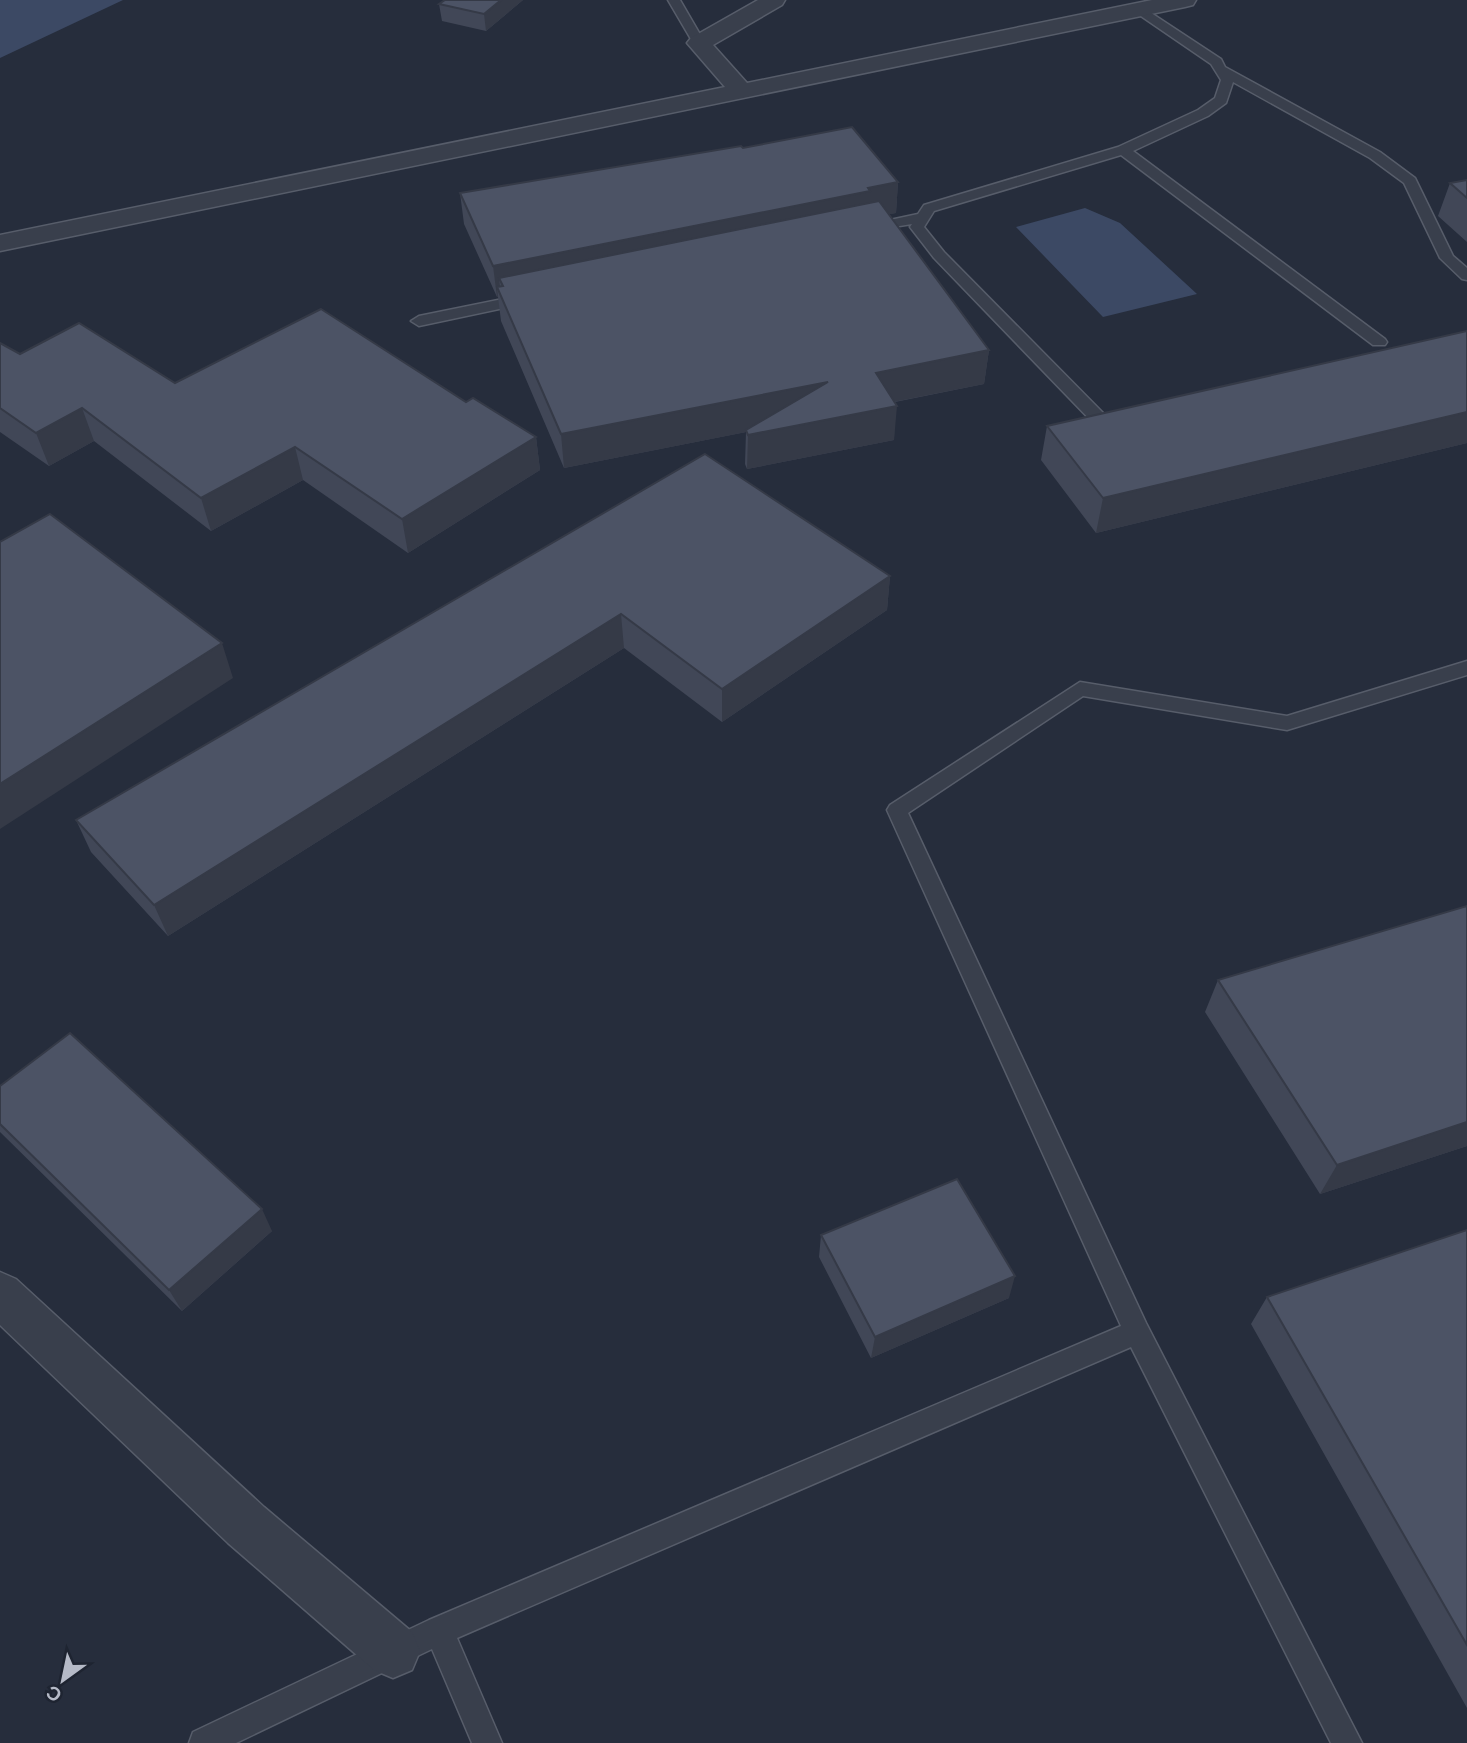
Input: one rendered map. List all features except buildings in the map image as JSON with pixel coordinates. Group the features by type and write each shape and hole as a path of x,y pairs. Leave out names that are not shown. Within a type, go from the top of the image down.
{"street":[{"path":"741,90 699,43 774,0"},
{"path":"0,243 1185,0"},
{"path":"0,1294 246,1525 393,1651"}],"lane":[{"path":"674,0 699,43"},
{"path":"1105,425 916,228 929,208 1123,150 1203,113 1221,100 1227,80 1216,62 1139,9"},
{"path":"1220,69 1375,155 1410,181 1424,215 1447,258 1467,276"},
{"path":"1123,150 1379,342"},
{"path":"855,232 923,218"},
{"path":"419,321 542,296"},
{"path":"1347,1743 1138,1332 897,810 1080,689 1287,723 1467,668"},
{"path":"204,1743 439,1630 1138,1332"},
{"path":"439,1630 487,1743"}],"water":[{"path":"0,0 123,0 0,58"},
{"path":"1085,208 1120,223 1197,294 1103,317 1016,227"}]}
